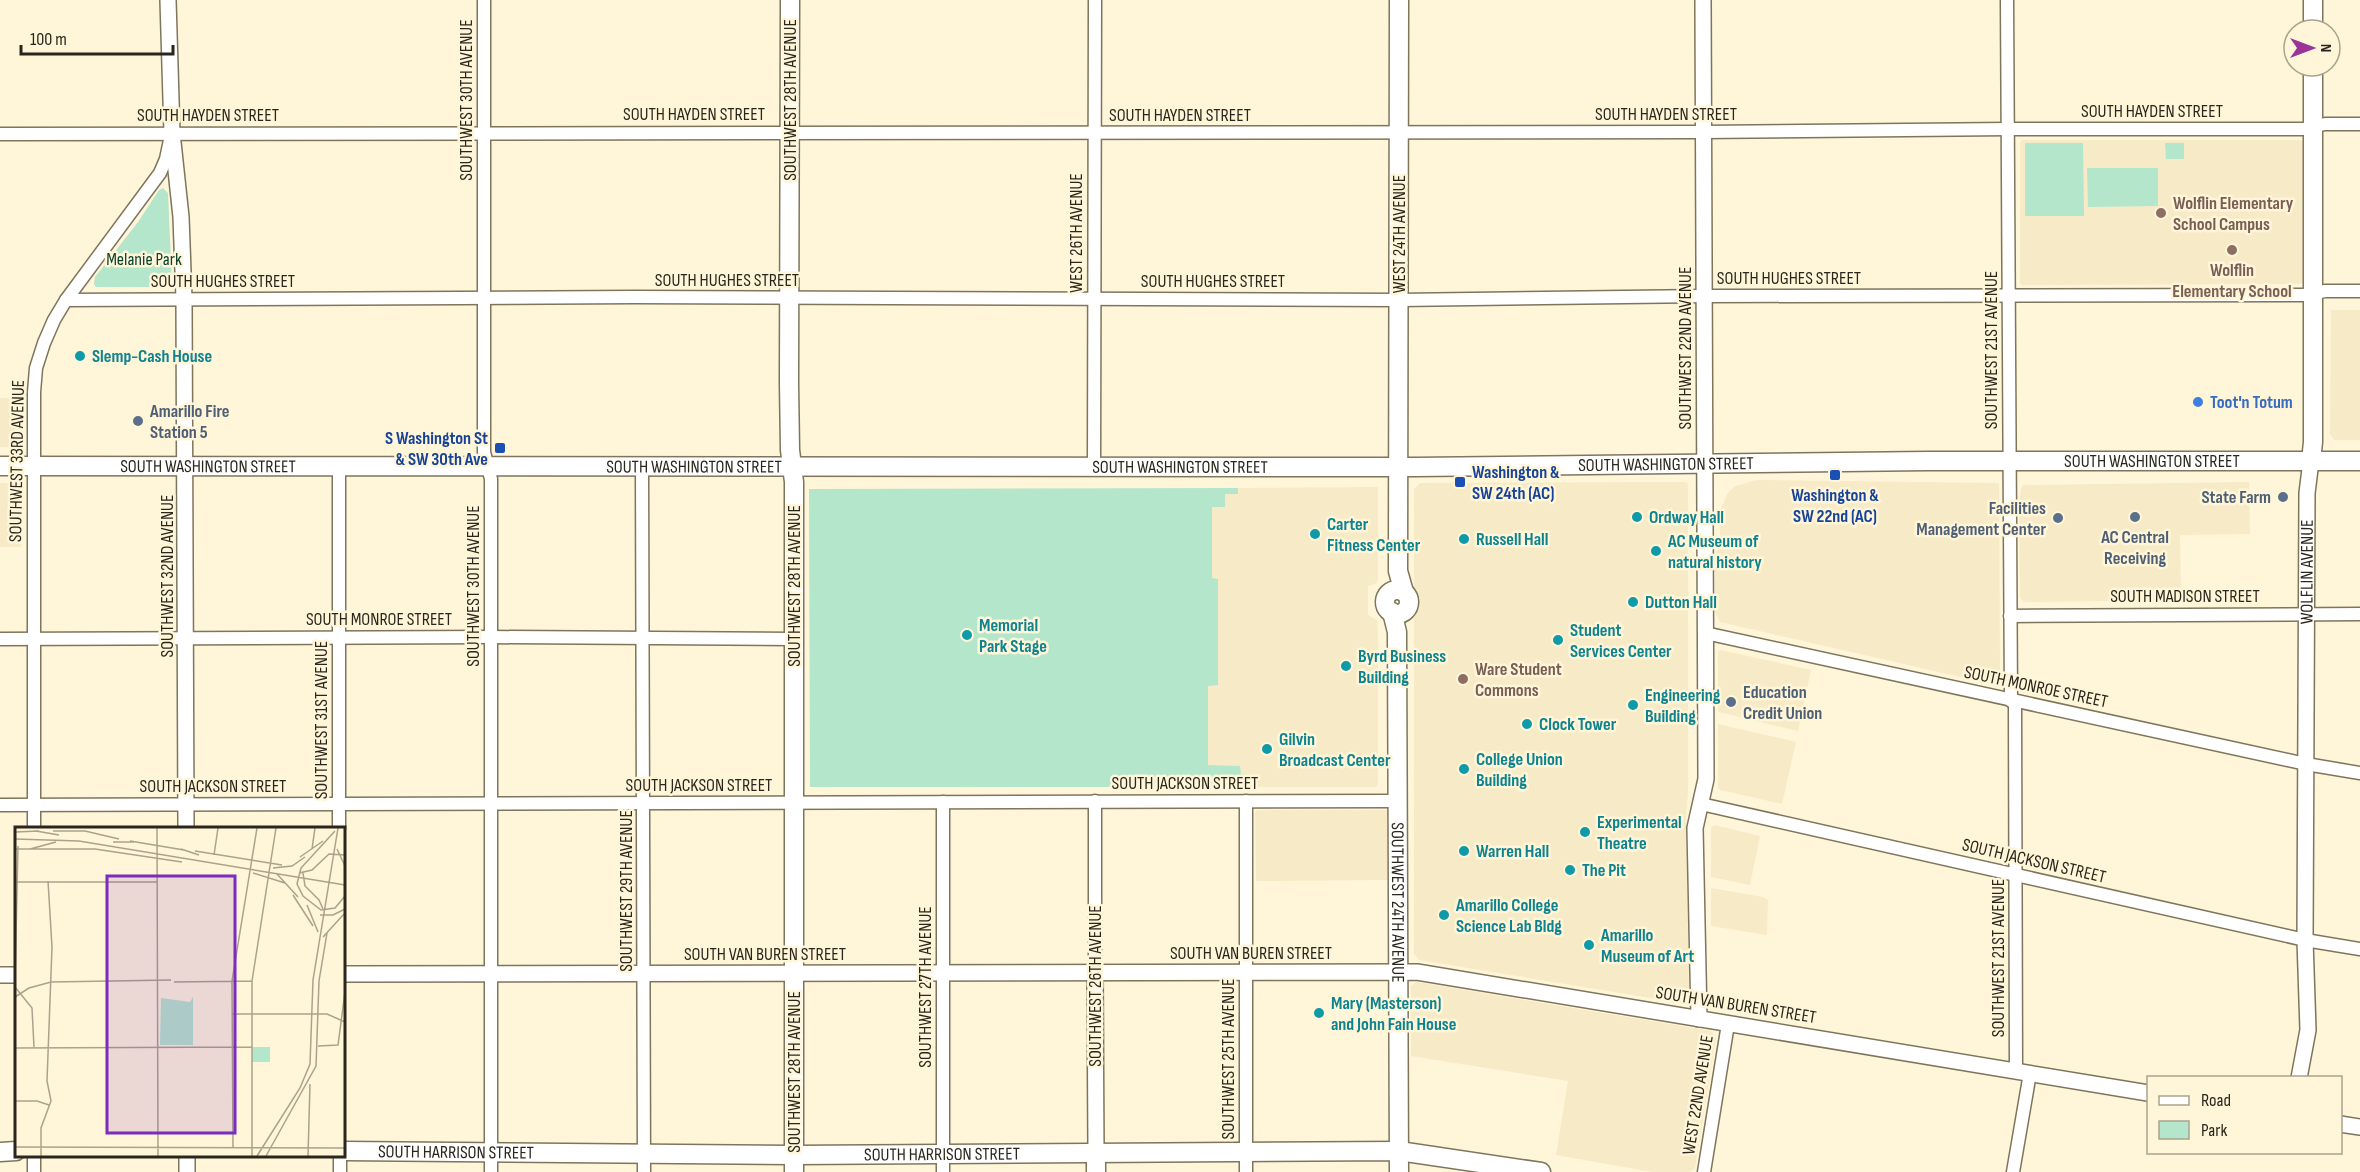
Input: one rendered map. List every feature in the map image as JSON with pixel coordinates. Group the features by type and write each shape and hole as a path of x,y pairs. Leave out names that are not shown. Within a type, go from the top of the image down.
{"main road":[{"name":"SOUTHWEST 28TH AVENUE","path":"790,0 789,394 794,482 794,1163"},
{"name":"WEST 24TH AVENUE","path":"1398,467 1399,0"},
{"path":"2313,0 2313,18"},
{"name":"WOLFLIN AVENUE","path":"2311,461 2313,442 2313,78"},
{"name":"SOUTH WASHINGTON STREET","path":"0,466 1398,467 2009,461 2360,461"},
{"name":"SOUTHWEST 24TH AVENUE","path":"1398,467 1398,572 1394,602 1397,632 1399,1172"},
{"path":"0,1152 15,1151"},
{"name":"SOUTH HARRISON STREET","path":"345,1151 645,1154 794,1163 943,1163 1096,1152 1399,1151 1541,1172"},
{"name":"SOUTHWEST 26TH AVENUE","path":"1096,1152 1096,1172"}],"street":[{"name":"SOUTHWEST 32ND AVENUE","path":"168,0 172,133 181,217 184,299 186,827"},
{"name":"SOUTHWEST 30TH AVENUE","path":"484,0 484,452 491,479 491,1172"},
{"name":"WEST 26TH AVENUE","path":"1094,467 1095,0"},
{"name":"SOUTHWEST 22ND AVENUE","path":"1699,1019 1695,828 1706,779 1703,0"},
{"name":"SOUTHWEST 21ST AVENUE","path":"2007,0 2010,616 2023,1072 2013,1172"},
{"name":"SOUTH HAYDEN STREET","path":"0,134 1703,132 2283,129 2325,124 2360,124"},
{"name":"SOUTHWEST 33RD AVENUE","path":"34,827 33,466 36,368 44,343 66,300 160,173 172,133"},
{"name":"SOUTH HUGHES STREET","path":"66,300 1094,298 1399,300 1705,296 2292,295 2360,291"},
{"name":"WOLFLIN AVENUE","path":"2300,1076 2308,1030 2305,940 2307,493 2311,461"},
{"name":"SOUTHWEST 29TH AVENUE","path":"642,466 644,1172"},
{"name":"SOUTHWEST 31ST AVENUE","path":"339,468 339,827"},
{"name":"SOUTH MADISON STREET","path":"2010,616 2360,614"},
{"name":"SOUTH MONROE STREET","path":"1705,633 2306,764 2360,773"},
{"name":"SOUTH MONROE STREET","path":"0,639 491,637 794,639"},
{"name":"SOUTHWEST 26TH AVENUE","path":"1095,801 1096,1152"},
{"name":"SOUTHWEST 25TH AVENUE","path":"1246,801 1246,1172"},
{"name":"SOUTH JACKSON STREET","path":"0,805 1398,801"},
{"name":"SOUTHWEST 27TH AVENUE","path":"943,802 943,1163"},
{"name":"SOUTH JACKSON STREET","path":"1701,804 2305,940 2360,949"},
{"name":"SOUTH VAN BUREN STREET","path":"345,974 1417,972 2147,1093"},
{"name":"WEST 22ND AVENUE","path":"1704,1172 1728,1024"},
{"path":"2342,1124 2360,1127"}],"shaded area":[{"name":"Wolflin Elementary School Campus","path":"2022,140 2300,140 2303,142 2303,282 2300,284 2022,285 2020,283 2020,143"},
{"path":"2331,310 2360,310 2360,440 2334,440 2330,434"},
{"path":"0,398 23,398 23,445 21,447 0,447"},
{"path":"1757,480 1999,483 2000,676 1991,684 1720,622 1715,612 1715,557 1720,538 1720,510 1728,493 1735,486"},
{"path":"1686,482 1688,484 1688,791 1686,817 1689,1002 1687,1004 1419,960 1414,954 1414,489 1420,483"},
{"path":"2249,482 2250,534 2180,535 2181,600 2024,602 2020,597 2019,502 2023,485"},
{"path":"0,483 21,483 21,547 0,547"},
{"path":"1377,487 1378,579 1377,583 1368,586 1368,615 1377,620 1378,632 1378,784 1376,787 1248,787 1248,775 1208,766 1208,685 1218,685 1218,579 1212,579 1212,507 1225,494 1238,494 1238,488"},
{"path":"1721,650 1811,670 1798,731 1718,712 1718,652"},
{"path":"1718,724 1796,742 1782,804 1718,788"},
{"path":"1257,810 1386,810 1389,812 1389,880 1256,881 1255,813"},
{"path":"1714,825 1760,836 1750,885 1711,877 1711,828"},
{"path":"1711,888 1763,897 1768,900 1767,935 1711,926"},
{"path":"1416,982 1711,1031 1716,1037 1695,1168 1690,1172 1652,1172 1556,1155 1568,1081 1411,1056 1411,986"}],"green space":[{"path":"2025,143 2083,143 2084,216 2025,216"},
{"path":"2165,143 2184,143 2184,159 2166,159"},
{"path":"2087,168 2158,168 2158,206 2088,207"},
{"name":"Melanie Park","path":"163,188 168,193 172,285 168,287 96,287 95,277 138,222 159,190"},
{"path":"1238,488 1238,494 1225,494 1225,507 1212,507 1212,578 1218,579 1218,685 1208,686 1208,765 1240,766 1241,774 1248,775 1248,787 810,787 809,489"}],"place":[{"name":"Wolflin Elementary School Campus","path":"2161,213"},
{"name":"Wolflin Elementary School","path":"2232,250"},
{"name":"Slemp-Cash House","path":"80,356"},
{"name":"Toot'n Totum","path":"2198,402"},
{"name":"Amarillo Fire Station 5","path":"138,421"},
{"name":"S Washington St & SW 30th Ave","path":"500,448"},
{"name":"Washington & SW 22nd (AC)","path":"1835,475"},
{"name":"Washington & SW 24th (AC)","path":"1460,482"},
{"name":"State Farm","path":"2283,497"},
{"name":"Ordway Hall","path":"1637,517"},
{"name":"AC Central Receiving","path":"2135,517"},
{"name":"Facilities Management Center","path":"2058,518"},
{"name":"Carter Fitness Center","path":"1315,534"},
{"name":"Russell Hall","path":"1464,539"},
{"name":"AC Museum of natural history","path":"1656,551"},
{"name":"Dutton Hall","path":"1633,602"},
{"name":"Memorial Park Stage","path":"967,635"},
{"name":"Student Services Center","path":"1558,640"},
{"name":"Byrd Business Building","path":"1346,666"},
{"name":"Ware Student Commons","path":"1463,679"},
{"name":"Education Credit Union","path":"1731,702"},
{"name":"Engineering Building","path":"1633,705"},
{"name":"Clock Tower","path":"1527,724"},
{"name":"Gilvin Broadcast Center","path":"1267,749"},
{"name":"College Union Building","path":"1464,769"},
{"name":"Experimental Theatre","path":"1585,832"},
{"name":"Warren Hall","path":"1464,851"},
{"name":"The Pit","path":"1570,870"},
{"name":"Amarillo College Science Lab Bldg","path":"1444,915"},
{"name":"Amarillo Museum of Art","path":"1589,945"},
{"name":"Mary (Masterson) and John Fain House","path":"1319,1013"}]}
